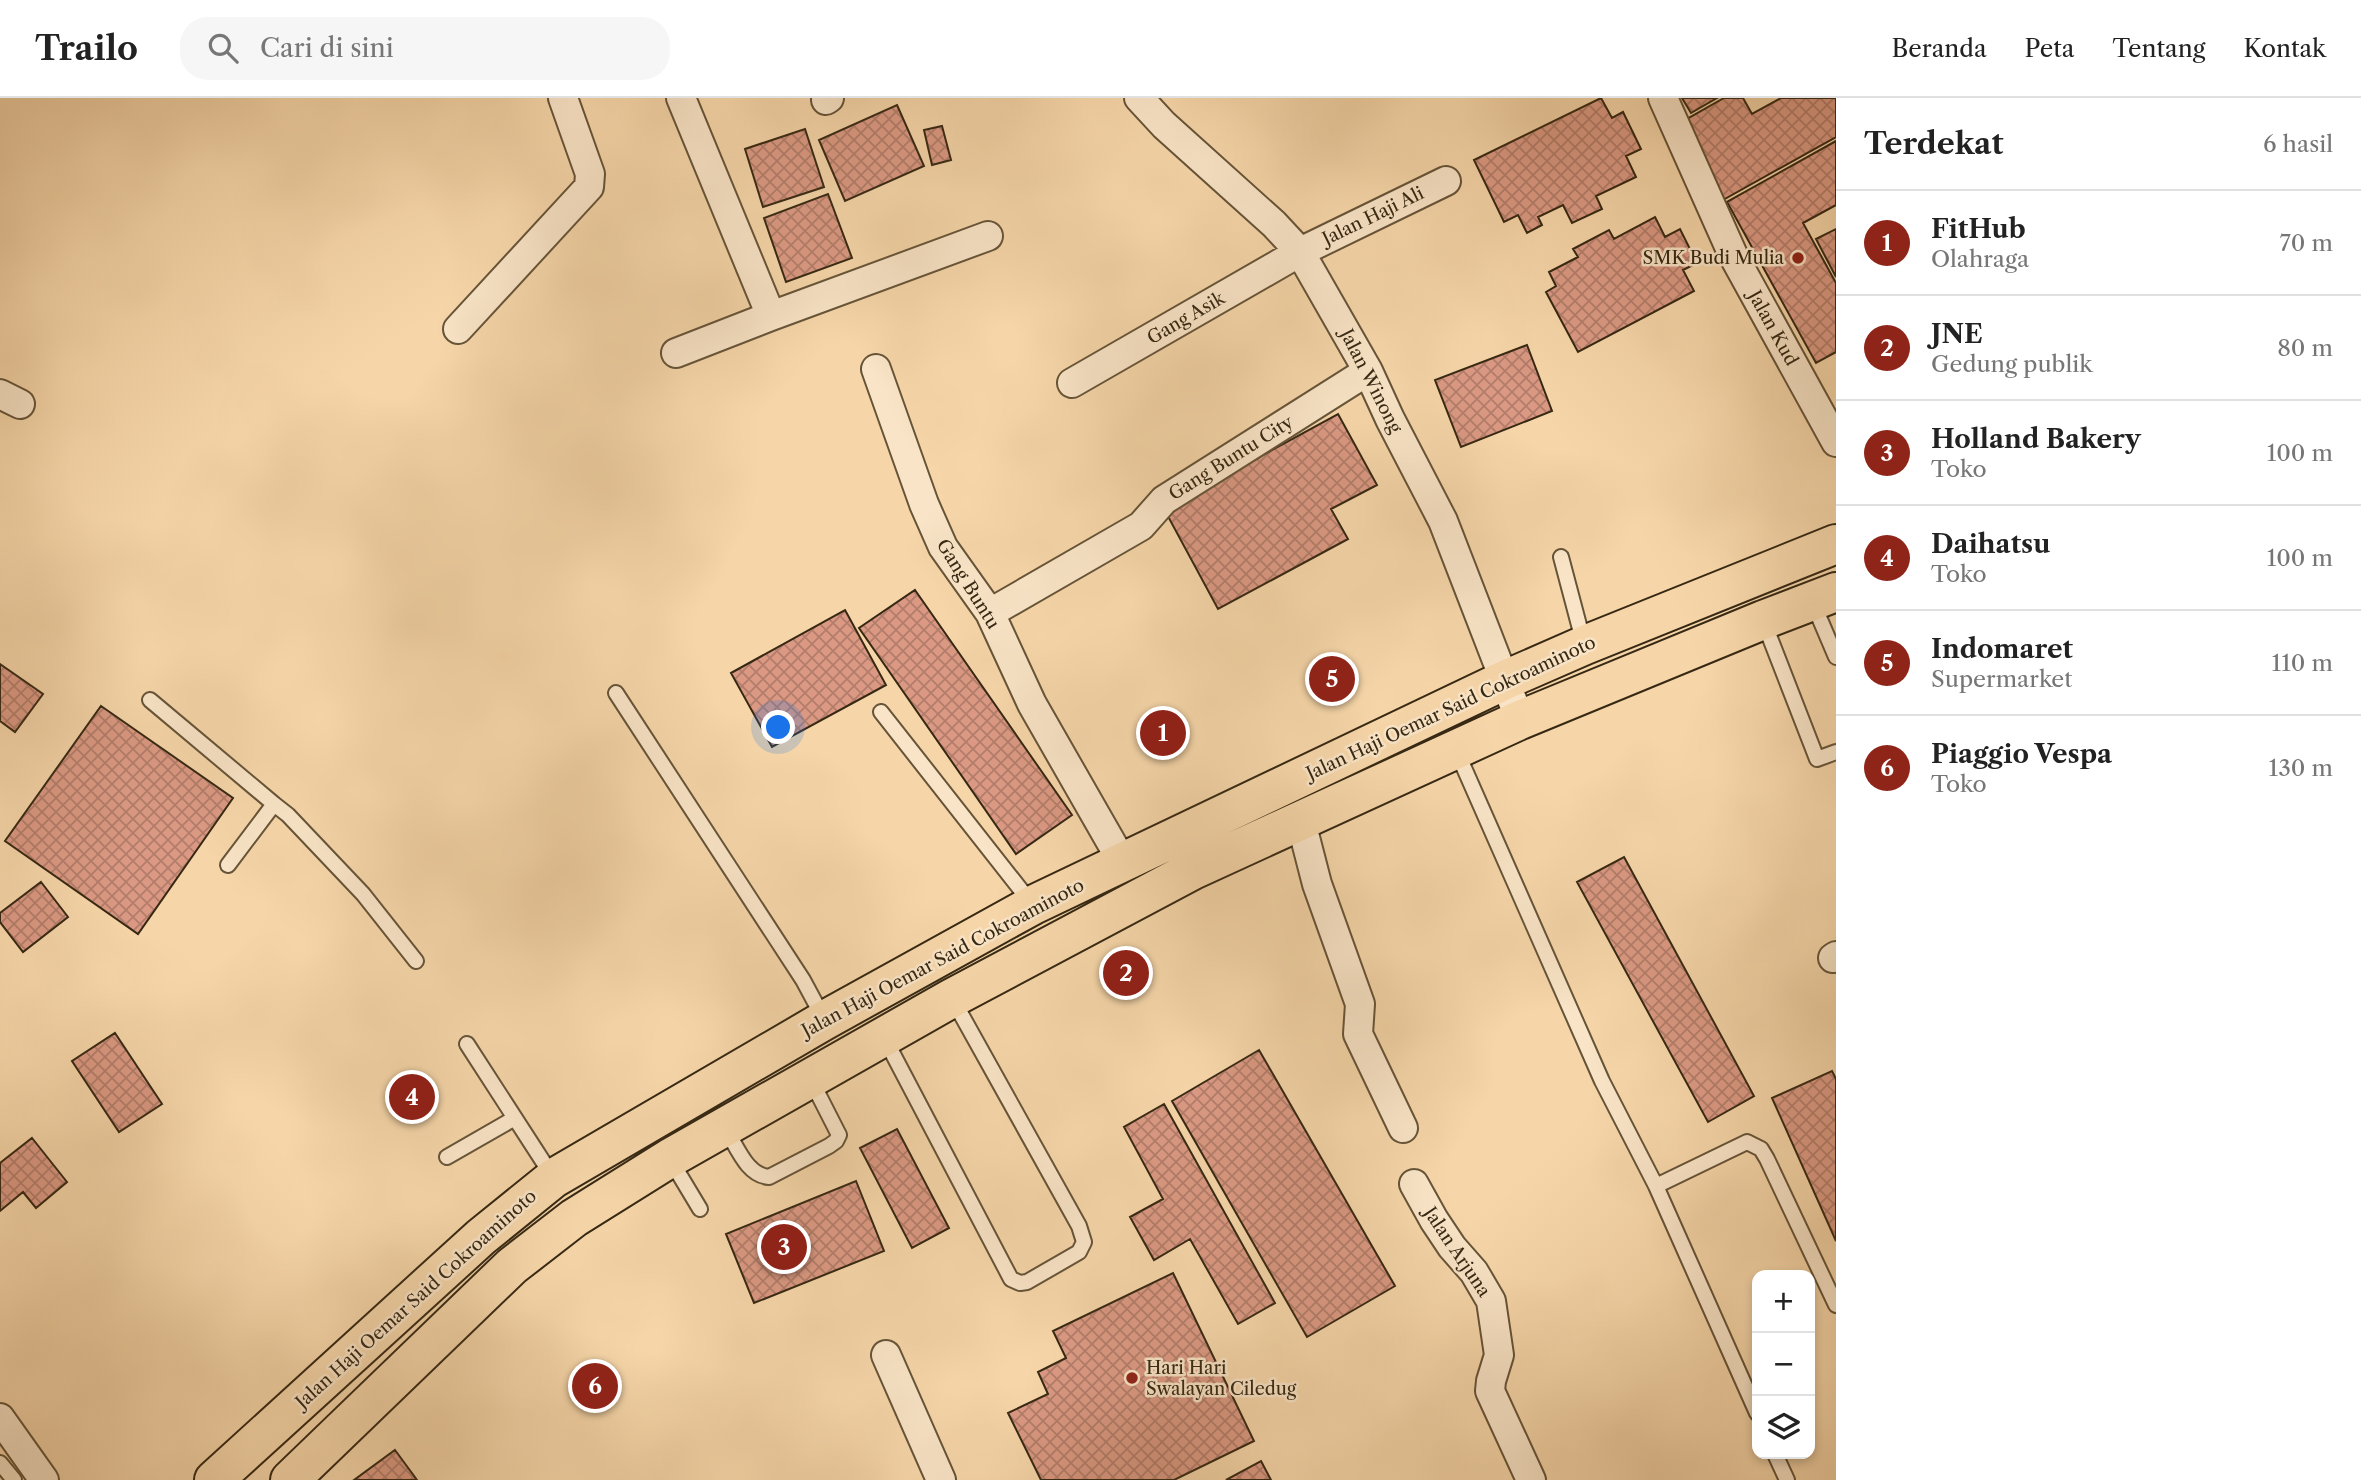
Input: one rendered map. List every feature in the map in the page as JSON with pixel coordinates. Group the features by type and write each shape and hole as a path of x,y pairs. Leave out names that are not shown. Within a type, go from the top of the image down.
{"main road":[{"name":"Jalan Haji Oemar Said Cokroaminoto","path":"226,1476 481,1237 554,1178 825,1020 1033,905 1505,680 1836,544"},
{"path":"290,1480 512,1266 573,1218 670,1158 952,998 1193,870 1520,720 1824,597"}],"street":[{"path":"458,329 589,187 590,174 564,98"},
{"path":"681,98 771,316"},
{"name":"Jalan Winong","path":"1139,98 1164,125 1275,225 1300,252 1368,371 1443,521 1520,720"},
{"name":"Jalan Kud","path":"1663,98 1733,255 1836,442"},
{"name":"Jalan Haji Ali","path":"1300,252 1446,181"},
{"path":"676,353 989,236"},
{"name":"Gang Asik","path":"1072,383 1300,252"},
{"name":"Gang Buntu","path":"876,369 923,504 943,547 990,613 1032,704 1123,863"},
{"name":"Gang Buntu City","path":"990,613 1141,526 1164,500 1368,371"},
{"path":"1300,821 1317,884 1360,1004 1358,1034 1403,1128"},
{"name":"Jalan Arjuna","path":"1414,1184 1440,1229 1474,1272 1491,1301 1499,1355 1490,1381 1490,1391 1531,1480"},
{"path":"886,1355 941,1480"},
{"path":"0,1418 44,1480"}],"lane":[{"path":"1561,557 1585,645"},
{"path":"1824,597 1836,657"},
{"path":"1763,620 1817,760 1836,752"},
{"path":"616,693 803,980 825,1020"},
{"path":"150,700 288,814 363,894 416,961"},
{"path":"881,712 1033,905"},
{"path":"1456,749 1602,1082 1656,1185 1752,1402"},
{"path":"228,865 274,804"},
{"path":"884,1037 1011,1279 1020,1283 1027,1282 1069,1258 1079,1252 1084,1242 1079,1226 952,998"},
{"path":"467,1044 554,1178"},
{"path":"725,1127 752,1171 759,1176 769,1177 829,1146 839,1135 810,1079"},
{"path":"447,1157 515,1118"},
{"path":"1656,1185 1747,1142 1761,1149 1836,1305"},
{"path":"670,1158 700,1209"},
{"path":"1777,1459 1787,1480"},
{"path":"0,1463 14,1480"}],"building":[{"path":"1601,98 1612,118 1623,112 1641,149 1626,156 1636,177 1596,196 1602,209 1572,223 1563,205 1538,217 1542,225 1527,233 1518,215 1504,222 1474,160"},
{"path":"1682,98 1717,98 1691,113"},
{"path":"1724,98 1743,98 1752,114 1781,98 1836,98 1836,137 1723,200 1680,123"},
{"path":"897,105 924,166 845,201 819,140"},
{"path":"942,126 951,160 932,165 924,130"},
{"path":"805,129 824,187 763,207 745,149"},
{"path":"1836,141 1836,205 1803,223 1836,283 1836,352 1816,363 1727,202"},
{"path":"828,194 852,258 786,282 764,218"},
{"path":"1655,217 1665,237 1680,229 1697,263 1683,270 1694,291 1578,352 1546,292 1556,286 1549,272 1578,257 1573,249 1609,230 1614,239"},
{"path":"1836,229 1836,277 1816,239"},
{"path":"1527,345 1552,411 1461,447 1435,380"},
{"path":"1338,414 1377,485 1331,509 1348,539 1218,609 1164,509"},
{"path":"915,590 1072,815 1016,854 859,628"},
{"path":"845,610 886,685 772,747 731,673"},
{"path":"0,664 43,694 15,732 0,721"},
{"path":"101,706 233,798 138,934 5,841"},
{"path":"1624,857 1754,1096 1708,1122 1577,882"},
{"path":"41,882 68,917 23,952 0,922 0,913"},
{"path":"115,1033 162,1104 119,1132 72,1061"},
{"path":"1259,1050 1395,1286 1307,1337 1172,1101"},
{"path":"1832,1071 1836,1079 1836,1241 1772,1098"},
{"path":"1164,1104 1275,1303 1238,1324 1190,1239 1154,1260 1130,1217 1163,1199 1124,1127"},
{"path":"897,1129 949,1228 912,1248 860,1148"},
{"path":"32,1138 67,1182 36,1208 23,1192 0,1211 0,1163"},
{"path":"856,1181 884,1251 754,1303 726,1234"},
{"name":"Hari Hari Swalayan Ciledug","path":"1173,1273 1254,1441 1174,1480 1041,1480 1008,1413 1048,1394 1038,1372 1066,1358 1053,1331"},
{"path":"395,1450 417,1480 354,1480"},
{"path":"1261,1461 1271,1480 1226,1480"}],"place":[{"name":"SMK Budi Mulia","path":"1798,258"},
{"name":"Indomaret","path":"1332,679"},
{"name":"FitHub","path":"1163,733"},
{"name":"JNE","path":"1126,973"},
{"name":"Daihatsu","path":"412,1097"},
{"name":"Holland Bakery","path":"784,1247"},
{"name":"Hari Hari Swalayan Ciledug","path":"1132,1378"},
{"name":"Piaggio Vespa","path":"595,1386"}]}
